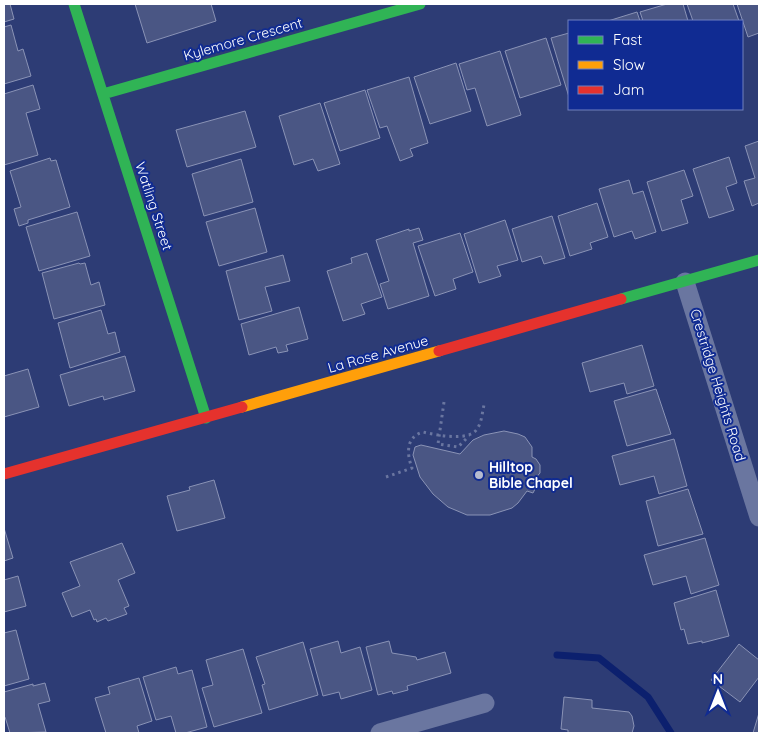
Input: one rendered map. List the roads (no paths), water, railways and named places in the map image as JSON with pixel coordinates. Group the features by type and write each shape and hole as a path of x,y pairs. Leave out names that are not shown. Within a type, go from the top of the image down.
{"street":[{"name":"Watling Street","path":"74,4 206,418"},
{"name":"Kylemore Crescent","path":"103,94 420,4"},
{"name":"La Rose Avenue","path":"4,474 759,260"},
{"name":"Crestridge Heights Road","path":"685,282 759,517"},
{"path":"380,733 485,703"}],"waterway":[{"path":"557,655 599,658 648,697 671,733"}],"place":[{"name":"Hilltop Bible Chapel","path":"479,475"}]}
